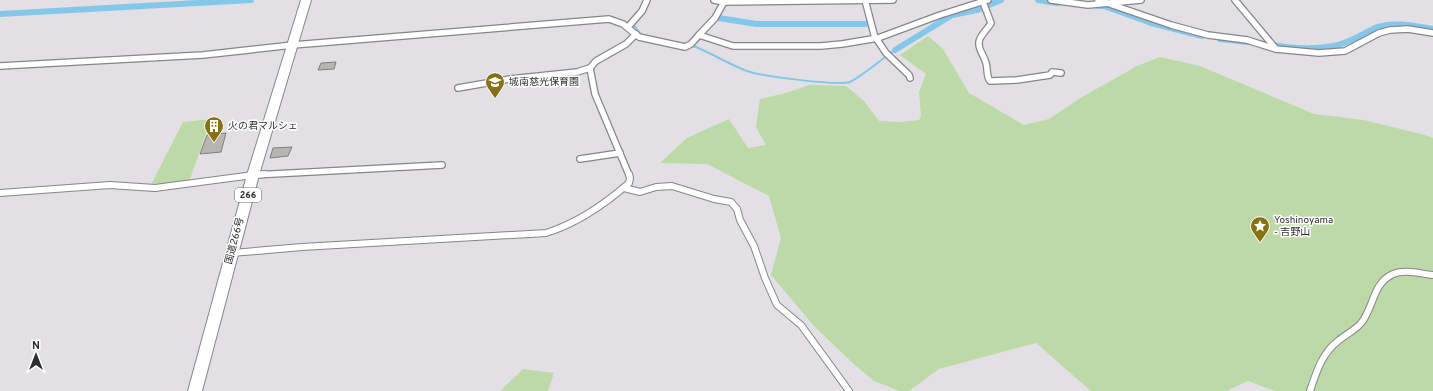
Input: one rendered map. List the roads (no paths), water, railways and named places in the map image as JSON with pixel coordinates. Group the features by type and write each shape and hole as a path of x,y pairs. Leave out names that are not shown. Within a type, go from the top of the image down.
{"highway":[{"name":"国道266号","path":"195,391 253,175 306,0"}],"street":[{"path":"628,27 638,17 646,5 647,0"},
{"path":"714,0 724,2 893,0"},
{"path":"1051,0 1088,5 1141,0"},
{"path":"1098,0 1191,31 1247,40 1276,49 1340,52 1345,51 1383,31 1392,29 1407,29 1433,33"},
{"path":"1235,0 1276,49"},
{"path":"866,1 875,38 886,53 910,78"},
{"path":"699,35 733,46 821,46 875,38 940,15 986,1 991,23 989,28 979,40 979,48 986,63 988,79 990,81 1050,75 1052,72 1061,73"},
{"path":"0,66 203,55 293,45 609,19 624,24 642,38 685,47 691,44 715,18 724,2"},
{"path":"458,88 547,74 564,74 590,68 596,61 626,44 636,34"},
{"path":"232,253 302,247 545,233 561,228 606,203 629,183 630,178 594,94 590,68"},
{"path":"580,159 601,157 620,152"},
{"path":"0,192 110,185 154,188 253,175 442,165"},
{"path":"624,188 640,192 656,187 672,186 714,199 731,202 754,246 777,306 801,325 849,391"},
{"path":"1310,391 1322,362 1333,345 1361,324 1369,313 1377,288 1381,281 1394,273 1433,275"}],"waterway":[{"path":"0,14 251,0"},
{"path":"895,50 952,15 977,10 1001,0"},
{"path":"1038,0 1057,3"},
{"path":"1097,6 1104,6 1151,23 1202,36"},
{"path":"611,18 633,24 642,36"},
{"path":"719,18 756,24 866,24"},
{"path":"1268,44 1294,48 1321,48 1338,45 1382,26 1397,24 1433,29"},
{"path":"1220,39 1248,42"},
{"path":"677,43 687,44"},
{"path":"691,45 747,71 799,80 831,83 850,82 895,50"}],"place":[{"name":"城南慈光保育園","path":"495,99"},
{"name":"火の君マルシェ","path":"214,143"},
{"name":"Yoshinoyama - 吉野山","path":"1260,243"}]}
